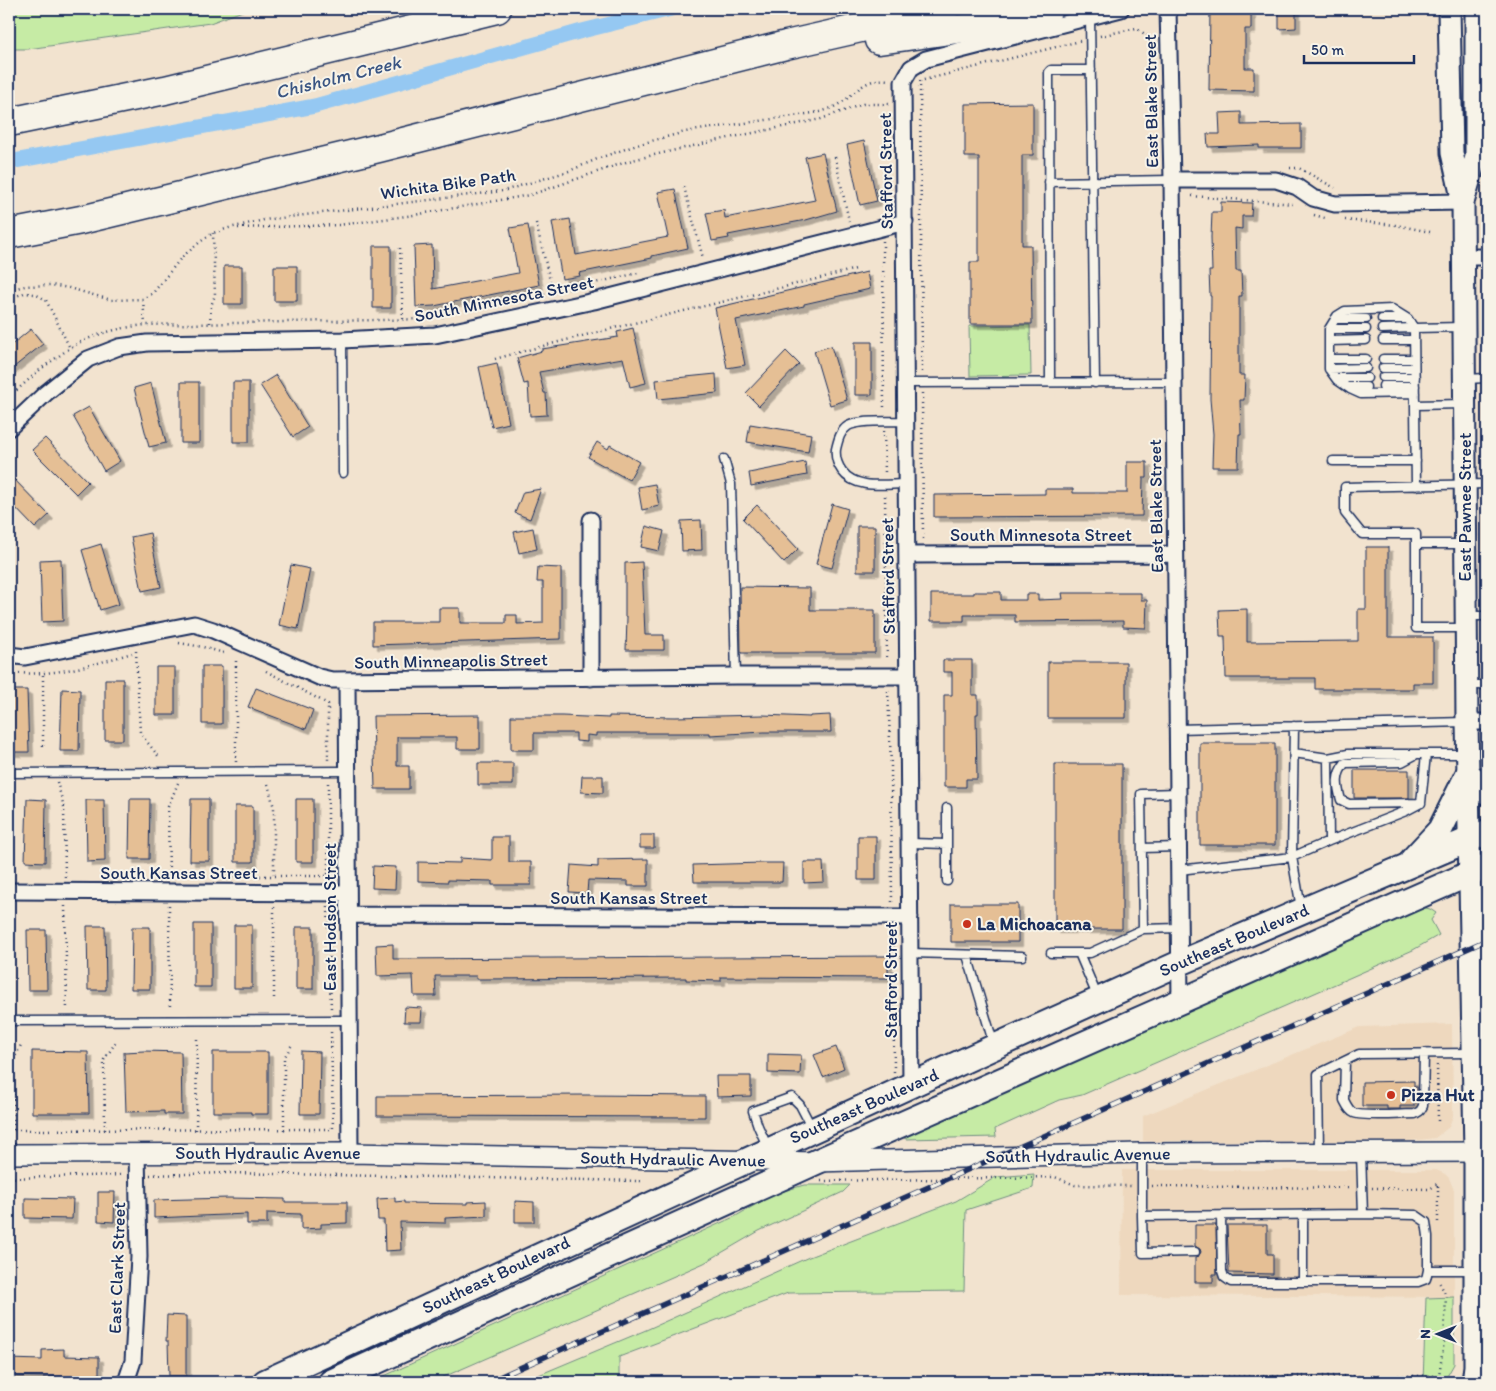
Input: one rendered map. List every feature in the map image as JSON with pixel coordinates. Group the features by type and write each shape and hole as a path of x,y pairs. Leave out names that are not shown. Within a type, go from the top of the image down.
{"highway":[{"path":"9,122 165,90 497,9"},
{"path":"9,234 81,220 177,197 786,45 944,9"},
{"path":"786,45 864,42 979,26 1048,9"}],"main road":[{"name":"East Pawnee Street","path":"1449,9 1452,153 1463,202 1466,622 1477,685 1477,722 1468,764 1478,836 1476,1000 1473,1053 1481,1152 1474,1270 1478,1372"},
{"name":"East Pawnee Street","path":"1463,202 1476,157 1482,44 1476,9"},
{"path":"1468,764 1487,792"},
{"path":"1407,866 1440,830 1468,764"},
{"name":"Southeast Boulevard","path":"265,1382 769,1150 813,1129 902,1080 994,1047 1180,963 1478,836"},
{"name":"Southeast Boulevard","path":"331,1382 816,1162 1478,869"}],"street":[{"path":"903,82 911,68 926,59 1121,9"},
{"name":"East Blake Street","path":"1168,9 1172,180 1180,1002"},
{"name":"Stafford Street","path":"902,1080 910,953 903,82"},
{"path":"1172,180 1276,180 1297,187 1313,198 1335,204 1463,202"},
{"name":"South Minnesota Street","path":"9,428 46,393 88,358 118,347 147,343 342,340 434,335 594,301 905,222"},
{"path":"1463,257 1487,257"},
{"path":"591,520 591,678"},
{"name":"South Minnesota Street","path":"907,555 1175,554"},
{"name":"South Minneapolis Street","path":"9,655 25,657 194,624 213,630 319,677 332,680 908,676"},
{"name":"East Hodson Street","path":"347,681 350,1153"},
{"name":"South Kansas Street","path":"9,891 348,892"},
{"name":"South Kansas Street","path":"349,915 910,918"},
{"name":"South Hydraulic Avenue","path":"9,1154 350,1153 816,1162 1142,1153 1319,1154 1481,1152"},
{"name":"East Clark Street","path":"126,1382 133,1361 139,1257 137,1153"}],"lane":[{"path":"1090,17 1095,383"},
{"path":"1050,382 1049,72 1051,70 1091,70"},
{"path":"1049,182 1172,180"},
{"path":"1414,389 1361,394 1347,387 1336,378 1329,369 1329,330 1335,319 1345,311 1392,309 1408,318 1414,328 1416,486"},
{"path":"1382,319 1408,318"},
{"path":"1335,319 1366,319"},
{"path":"1382,329 1464,327"},
{"path":"1329,330 1366,329"},
{"path":"342,340 343,473"},
{"path":"1329,341 1366,340"},
{"path":"1383,340 1414,340"},
{"path":"1329,360 1366,359"},
{"path":"1383,359 1414,359"},
{"path":"1329,369 1366,368"},
{"path":"1383,368 1414,368"},
{"path":"1383,377 1414,377"},
{"path":"1336,378 1367,378"},
{"path":"1464,379 1487,378"},
{"path":"906,383 1174,382"},
{"path":"1383,386 1414,389"},
{"path":"1347,387 1366,387"},
{"path":"1415,404 1464,404"},
{"path":"906,422 867,422 848,426 838,438 835,455 838,466 847,478 862,484 906,484"},
{"path":"724,460 731,484 736,676"},
{"path":"1333,461 1416,461"},
{"path":"1487,484 1345,487 1345,513 1362,534 1416,534 1416,628 1466,622 1487,616"},
{"path":"1416,544 1466,544"},
{"path":"1177,729 1477,722"},
{"path":"1294,726 1292,857 1302,911"},
{"path":"1294,753 1328,758 1348,754 1426,754 1468,764"},
{"path":"1417,754 1402,762 1345,763 1338,770 1337,787 1341,800 1349,804 1421,803"},
{"path":"1421,803 1426,754"},
{"path":"1328,758 1330,841"},
{"path":"9,773 348,772"},
{"path":"1143,929 1141,794 1178,793"},
{"path":"1179,870 1292,857 1406,812 1421,803"},
{"path":"947,808 947,881"},
{"path":"910,843 947,844"},
{"path":"1142,848 1178,848"},
{"path":"1051,953 1090,953 1143,929 1180,928"},
{"path":"910,953 1022,956"},
{"path":"1079,953 1098,1000"},
{"path":"967,955 994,1047"},
{"path":"9,1021 349,1020"},
{"path":"1319,1154 1318,1074 1359,1054 1473,1053"},
{"path":"1345,1061 1344,1100 1354,1113 1415,1114 1423,1106 1424,1054"},
{"path":"769,1150 753,1111 792,1097 800,1104 813,1129"},
{"path":"1142,1153 1143,1253 1195,1252"},
{"path":"1361,1153 1363,1214"},
{"path":"1303,1215 1303,1282"},
{"path":"1142,1216 1416,1215 1426,1222 1428,1236 1428,1270 1426,1279 1418,1282 1231,1282 1224,1277 1222,1271 1221,1216"},
{"path":"1213,1252 1222,1252"},
{"path":"1428,1270 1474,1270"}],"path":[{"path":"923,544 920,81 1136,28 1152,39 1153,49"},
{"name":"Wichita Bike Path","path":"143,300 153,293 181,258 200,242 213,233 229,228 272,219 503,192 569,171 640,144 685,132 820,112 839,104 863,85 879,79 903,82"},
{"path":"229,228 339,225 414,216 493,202 530,195 632,160 821,119 864,104 904,103"},
{"path":"835,157 849,222 858,220"},
{"path":"684,187 703,258"},
{"path":"536,223 553,293"},
{"path":"883,228 884,422 892,918 902,1080"},
{"path":"210,324 211,306 215,295 213,233"},
{"path":"400,248 403,319"},
{"path":"495,360 570,338 856,270"},
{"path":"526,299 645,271"},
{"path":"9,290 25,286 51,285 111,300 143,300 147,343"},
{"path":"9,299 24,293 35,294 46,300 70,348"},
{"path":"9,397 42,368 70,348 112,330 145,325 425,319 454,315"},
{"path":"136,651 140,733 159,757"},
{"path":"236,658 236,764"},
{"path":"43,675 43,747"},
{"path":"9,1130 333,1129 328,876"},
{"path":"196,1130 197,1039"},
{"path":"105,1130 104,1060 116,1042"},
{"path":"284,1130 284,1058 293,1043"},
{"path":"14,1130 13,1061 21,1045"},
{"path":"1437,1065 1438,1120"},
{"path":"9,1178 228,1173 641,1181"},
{"path":"1438,1183 1438,1222"},
{"path":"1438,1270 1438,1282 1446,1295 1444,1342 1438,1382"},
{"path":"1093,1377 1438,1376"}],"shaded area":[{"path":"1452,1024 1453,1116 1449,1127 1435,1138 1410,1141 1143,1141 1143,1116 1360,1027"},
{"path":"1122,1170 1436,1170 1449,1178 1454,1190 1454,1297 1121,1295"}],"green space":[{"path":"9,9 248,9 210,23 28,49 9,49"},
{"path":"1030,325 1031,375 970,376 969,326"},
{"path":"1422,907 1436,913 1431,920 1439,935 1413,950 1082,1095 1059,1100 995,1129 996,1137 906,1139 901,1136"},
{"path":"1034,1174 1033,1188 966,1210 964,1291 788,1293 619,1357 619,1382 522,1382 646,1330 809,1257 956,1201 996,1177"},
{"path":"804,1185 850,1185 843,1192 759,1231 704,1263 432,1382 371,1382 736,1216 774,1194"},
{"path":"1454,1297 1454,1364 1445,1380 1440,1382 1423,1382 1426,1298"}],"building":[{"path":"1210,9 1237,9 1237,12 1251,12 1251,29 1245,29 1245,68 1254,68 1254,91 1209,90"},
{"path":"1279,9 1296,9 1296,28 1279,29"},
{"path":"1033,103 1033,155 1022,155 1022,245 1031,245 1032,324 970,324 970,262 979,262 979,157 965,157 965,104"},
{"path":"1241,112 1241,125 1301,124 1301,148 1259,148 1259,145 1208,147 1207,134 1220,134 1219,113"},
{"path":"864,141 877,201 860,205 847,145"},
{"path":"823,153 837,211 806,220 728,235 729,238 712,241 706,213 724,210 725,218 815,200 805,157"},
{"path":"675,189 688,248 652,256 652,258 579,273 580,276 562,279 552,222 570,219 576,255 668,237 658,192"},
{"path":"1221,202 1252,203 1251,216 1242,216 1242,229 1235,228 1236,271 1241,271 1242,296 1239,296 1239,375 1245,375 1244,400 1240,400 1241,434 1239,434 1238,467 1212,467 1213,434 1210,399 1211,296 1209,271 1212,271 1212,212 1221,212"},
{"path":"528,225 539,285 434,306 416,307 414,246 432,245 433,289 518,273 510,228"},
{"path":"373,246 391,246 391,308 373,308"},
{"path":"224,266 242,266 242,304 224,304"},
{"path":"274,266 297,266 297,301 274,301"},
{"path":"867,272 870,289 804,304 804,306 736,320 745,365 727,368 715,308"},
{"path":"633,328 646,383 630,387 623,358 539,372 544,393 546,393 547,415 530,416 528,383 524,384 517,358 542,351 542,349 618,337 617,332"},
{"path":"31,329 43,344 9,371 9,347"},
{"path":"855,342 872,342 872,395 855,395"},
{"path":"831,346 847,400 830,405 814,351"},
{"path":"786,351 799,364 759,406 746,393"},
{"path":"497,363 509,423 492,427 479,367"},
{"path":"716,374 717,393 658,399 656,380"},
{"path":"276,375 308,427 293,437 260,385"},
{"path":"181,382 199,382 199,443 181,443"},
{"path":"233,382 249,382 249,442 233,442"},
{"path":"151,383 166,443 149,447 134,388"},
{"path":"89,407 120,461 104,471 73,416"},
{"path":"750,424 811,434 808,452 747,442"},
{"path":"45,438 88,482 76,494 32,450"},
{"path":"597,442 608,449 610,445 639,462 629,480 588,457"},
{"path":"805,462 807,475 751,486 749,473"},
{"path":"1127,462 1147,462 1147,478 1143,478 1142,516 934,517 934,495 1045,494 1045,489 1073,489 1073,493 1127,493"},
{"path":"9,474 49,515 35,528 9,501"},
{"path":"655,484 659,506 642,510 638,487"},
{"path":"541,489 530,519 515,513 523,492"},
{"path":"832,504 848,509 832,568 816,564"},
{"path":"757,505 798,549 784,563 743,519"},
{"path":"701,520 702,550 682,551 681,521"},
{"path":"646,526 664,531 659,551 641,547"},
{"path":"857,526 875,526 875,571 857,571"},
{"path":"533,528 537,549 519,553 514,532"},
{"path":"150,533 161,587 142,591 131,537"},
{"path":"101,544 119,604 100,610 82,550"},
{"path":"1366,547 1388,547 1388,637 1433,637 1433,683 1413,683 1413,689 1315,689 1315,678 1226,678 1225,636 1220,636 1219,610 1247,609 1247,642 1358,641 1358,609 1366,609"},
{"path":"61,559 63,621 42,622 40,560"},
{"path":"642,562 645,635 664,635 664,650 626,650 625,563"},
{"path":"291,565 310,569 298,629 279,625"},
{"path":"538,567 561,568 561,639 373,645 373,622 439,622 439,608 460,608 460,623 506,623 506,615 517,615 517,624 543,623 543,582 537,582"},
{"path":"740,587 810,588 810,610 875,610 875,653 741,653"},
{"path":"974,592 1001,592 1001,600 1026,600 1026,594 1038,594 1038,600 1063,599 1062,593 1141,593 1141,600 1147,600 1146,628 1123,627 1123,621 1015,622 1015,615 964,615 964,621 931,621 931,594 974,594"},
{"path":"943,660 972,660 972,695 978,695 978,714 976,714 977,779 966,779 966,787 944,787 944,695 952,695 952,672 943,672"},
{"path":"1048,662 1126,662 1126,718 1048,718"},
{"path":"202,666 222,666 222,724 202,724"},
{"path":"156,667 175,667 175,715 156,715"},
{"path":"105,679 123,679 123,740 105,740"},
{"path":"256,688 313,710 306,729 248,707"},
{"path":"62,689 80,690 79,751 60,751"},
{"path":"9,690 27,690 29,752 9,752"},
{"path":"480,715 480,749 457,749 457,737 397,737 397,766 409,766 409,789 375,789 373,716"},
{"path":"763,715 810,717 830,715 831,732 764,732 710,735 710,733 596,733 596,736 587,735 587,742 576,741 576,733 534,733 534,750 511,750 511,716 609,718 609,716"},
{"path":"1200,743 1275,743 1275,845 1200,845"},
{"path":"478,763 513,763 513,785 478,785"},
{"path":"1055,764 1122,764 1122,929 1055,929"},
{"path":"1354,770 1409,770 1409,798 1354,798"},
{"path":"582,776 603,776 603,793 581,792"},
{"path":"27,799 46,800 45,862 25,861"},
{"path":"130,799 150,799 149,859 129,859"},
{"path":"191,799 209,799 209,861 190,861"},
{"path":"296,799 313,799 313,862 296,862"},
{"path":"86,800 104,800 105,861 87,862"},
{"path":"235,806 253,806 253,862 235,862"},
{"path":"640,835 654,835 654,848 640,848"},
{"path":"858,836 876,836 876,880 858,880"},
{"path":"492,837 509,837 509,862 531,862 531,885 492,885 492,881 418,881 418,862 460,863 460,858 492,860"},
{"path":"648,859 648,886 628,886 628,881 588,880 587,893 569,892 571,865 598,867 598,860"},
{"path":"804,862 823,862 824,882 804,883"},
{"path":"783,863 782,882 694,882 693,865"},
{"path":"373,866 396,867 395,889 372,888"},
{"path":"951,904 1018,904 1018,942 951,942"},
{"path":"194,924 211,924 211,987 194,987"},
{"path":"234,925 252,925 252,988 234,988"},
{"path":"87,926 105,926 106,990 88,990"},
{"path":"132,927 150,927 150,989 131,989"},
{"path":"296,927 313,927 313,989 296,989"},
{"path":"27,930 46,930 47,990 28,990"},
{"path":"393,944 393,959 888,956 888,978 721,977 721,981 686,980 686,978 476,979 476,976 435,976 436,996 414,996 413,975 377,976 376,945"},
{"path":"405,1007 422,1008 421,1022 404,1022"},
{"path":"836,1047 844,1068 823,1077 814,1055"},
{"path":"32,1051 88,1052 89,1113 32,1113"},
{"path":"301,1051 320,1052 319,1114 300,1114"},
{"path":"124,1052 181,1052 182,1114 164,1114 164,1111 126,1112"},
{"path":"213,1052 268,1052 268,1114 213,1112"},
{"path":"768,1054 801,1055 800,1074 768,1073"},
{"path":"716,1076 751,1076 751,1096 717,1097"},
{"path":"1414,1081 1414,1087 1417,1087 1417,1101 1414,1101 1414,1106 1400,1106 1400,1109 1387,1109 1387,1106 1362,1106 1362,1082"},
{"path":"377,1096 705,1096 705,1117 377,1116"},
{"path":"98,1192 115,1192 114,1222 98,1221"},
{"path":"25,1198 73,1199 72,1219 25,1218"},
{"path":"395,1198 395,1202 404,1201 404,1203 467,1204 467,1202 486,1201 486,1216 445,1218 445,1223 400,1222 401,1250 385,1251 384,1220 378,1220 377,1199"},
{"path":"285,1199 285,1202 347,1202 347,1223 321,1224 321,1228 301,1229 301,1214 267,1213 267,1224 247,1224 247,1214 154,1218 154,1200"},
{"path":"515,1201 534,1202 534,1222 515,1222"},
{"path":"1195,1225 1216,1225 1217,1274 1213,1274 1213,1282 1195,1282 1195,1258 1201,1252 1195,1246"},
{"path":"1227,1225 1267,1225 1267,1254 1273,1254 1273,1274 1229,1273"},
{"path":"167,1315 186,1316 186,1376 169,1376 168,1341 166,1341"},
{"path":"64,1349 64,1356 99,1357 99,1376 9,1376 9,1359 42,1360 42,1350"}],"waterway":[{"name":"Chisholm Creek","path":"9,162 315,106 582,31 671,9"}],"railway":[{"path":"488,1382 1487,940"}],"place":[{"name":"La Michoacana","path":"967,924"},
{"name":"Pizza Hut","path":"1391,1095"}]}
